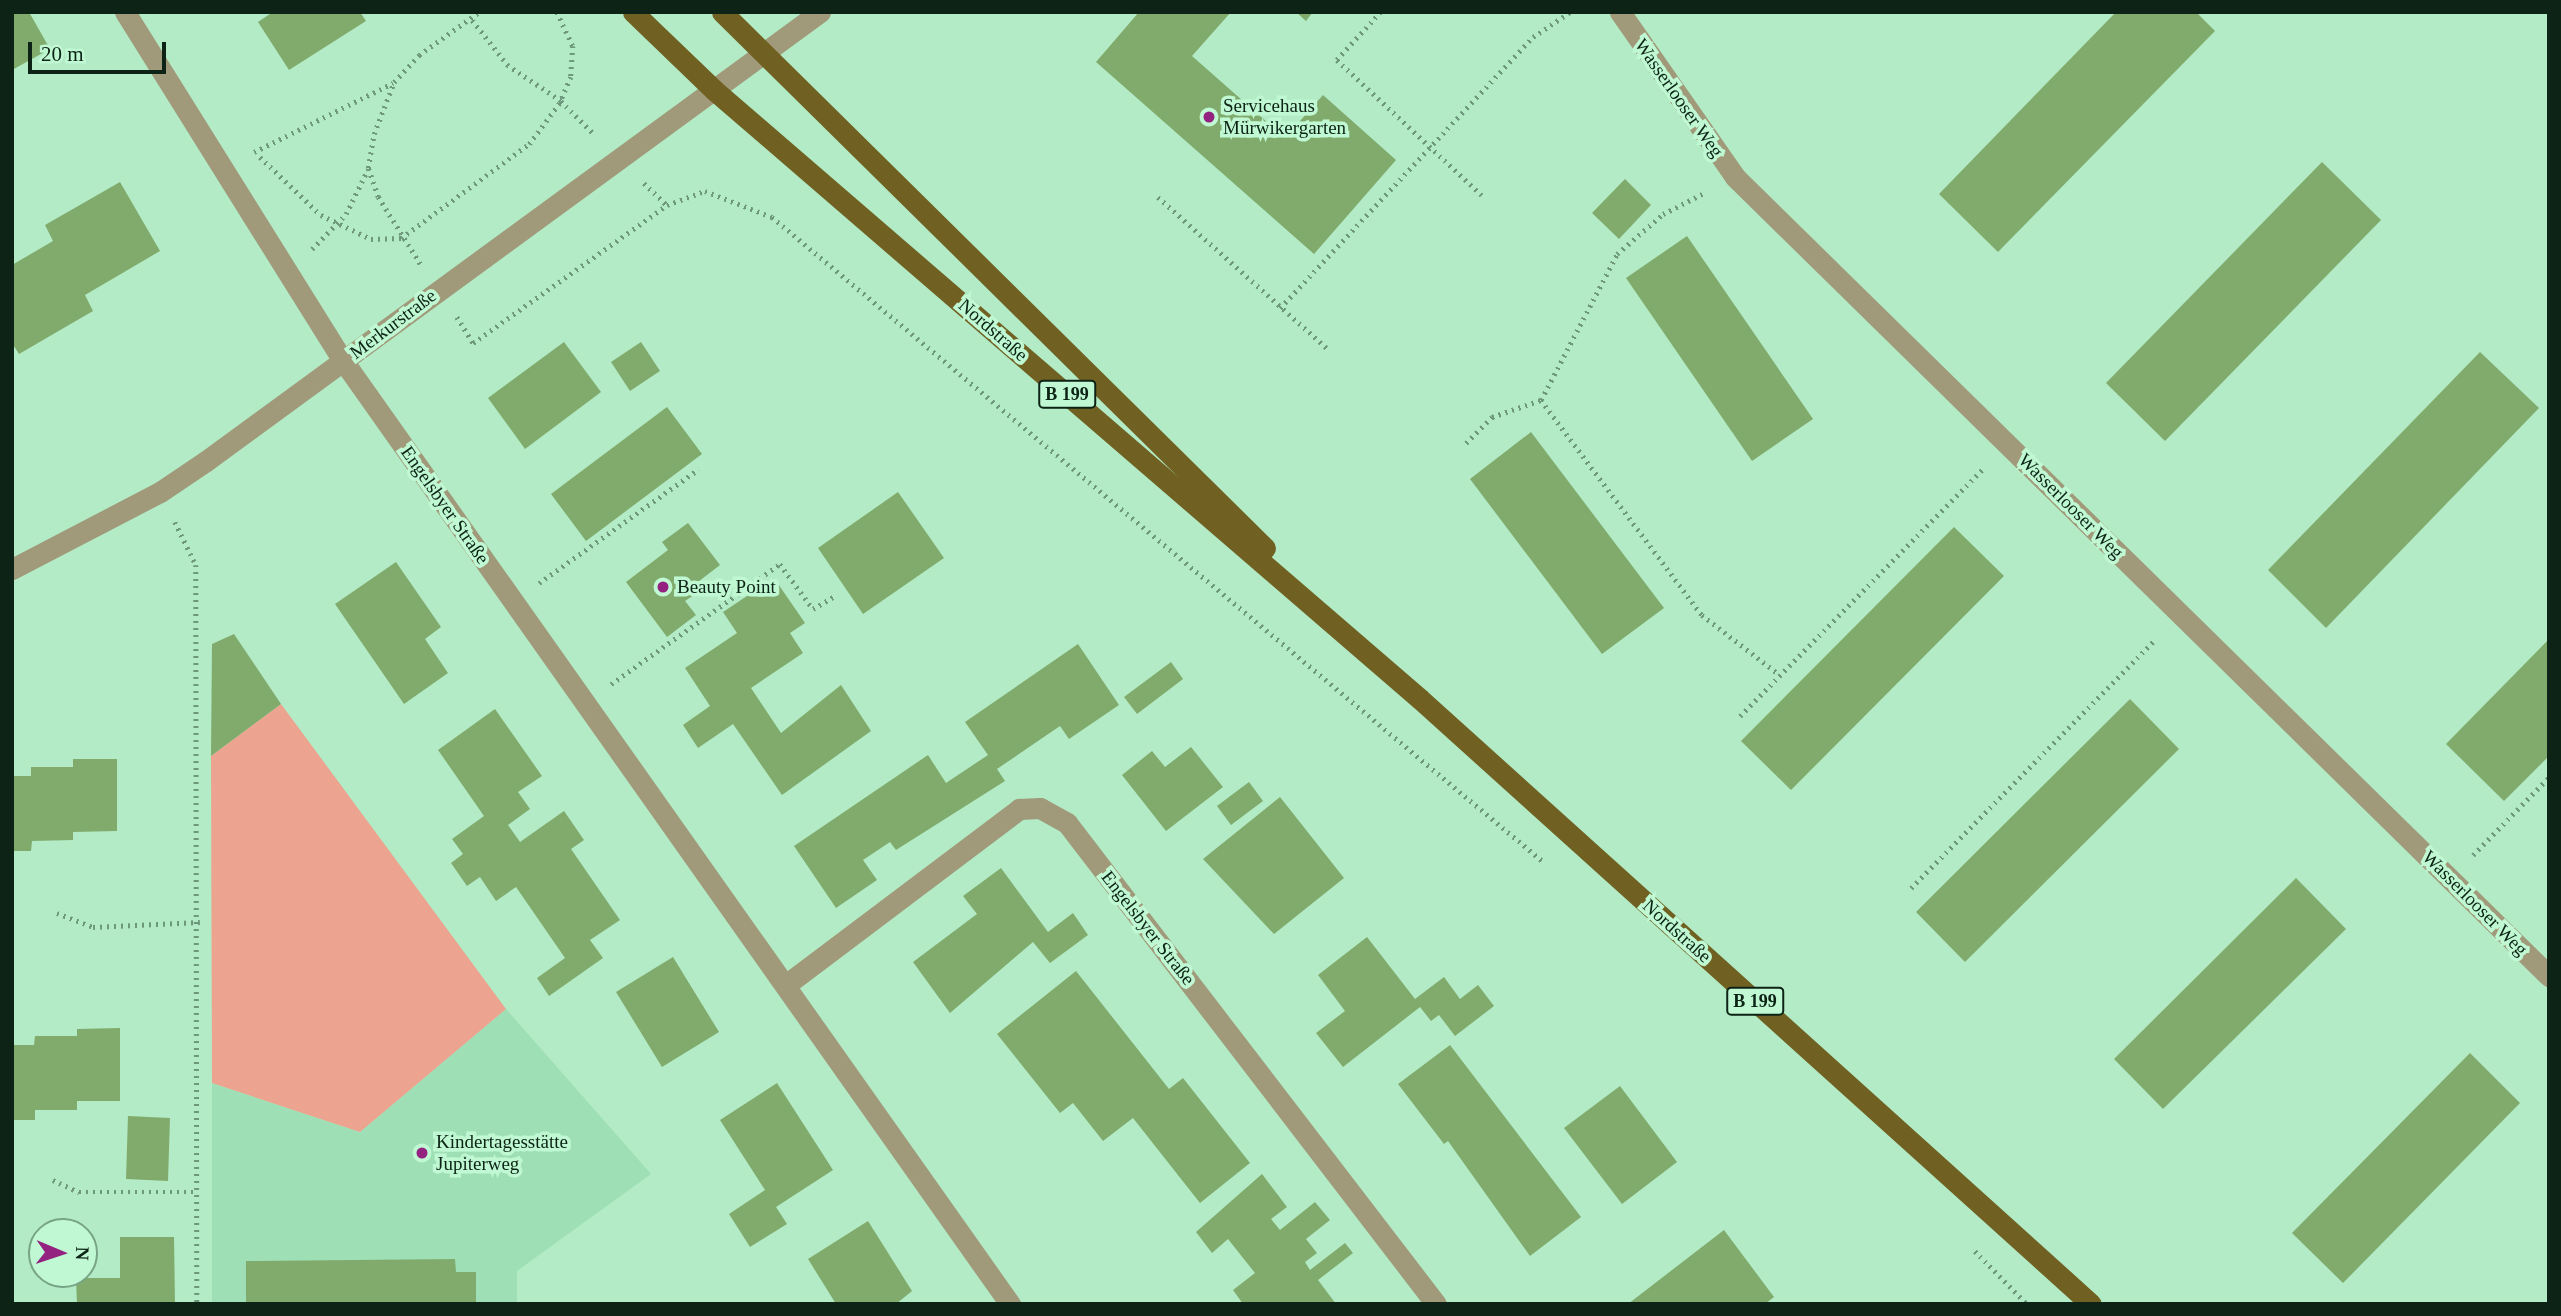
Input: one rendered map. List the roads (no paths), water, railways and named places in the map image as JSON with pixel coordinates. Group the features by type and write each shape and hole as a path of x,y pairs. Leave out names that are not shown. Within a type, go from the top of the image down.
{"main road":[{"name":"Nordstraße","path":"633,12 714,90 1420,699 2091,1304"},
{"name":"Nordstraße","path":"722,12 761,58 1420,699"}],"street":[{"name":"Engelsbyer Straße","path":"125,12 283,271 344,362 787,984 1010,1304"},
{"name":"Merkurstraße","path":"12,569 160,492 344,362 761,58 820,12"},
{"name":"Wasserlooser Weg","path":"1620,12 1735,177 2549,976"},
{"name":"Engelsbyer Straße","path":"787,984 1019,810 1040,808 1067,823 1436,1304"}],"place":[{"name":"Servicehaus Mürwikergarten","path":"1209,117"},
{"name":"Beauty Point","path":"663,587"},
{"name":"Kindertagesstätte Jupiterweg","path":"422,1153"}]}
